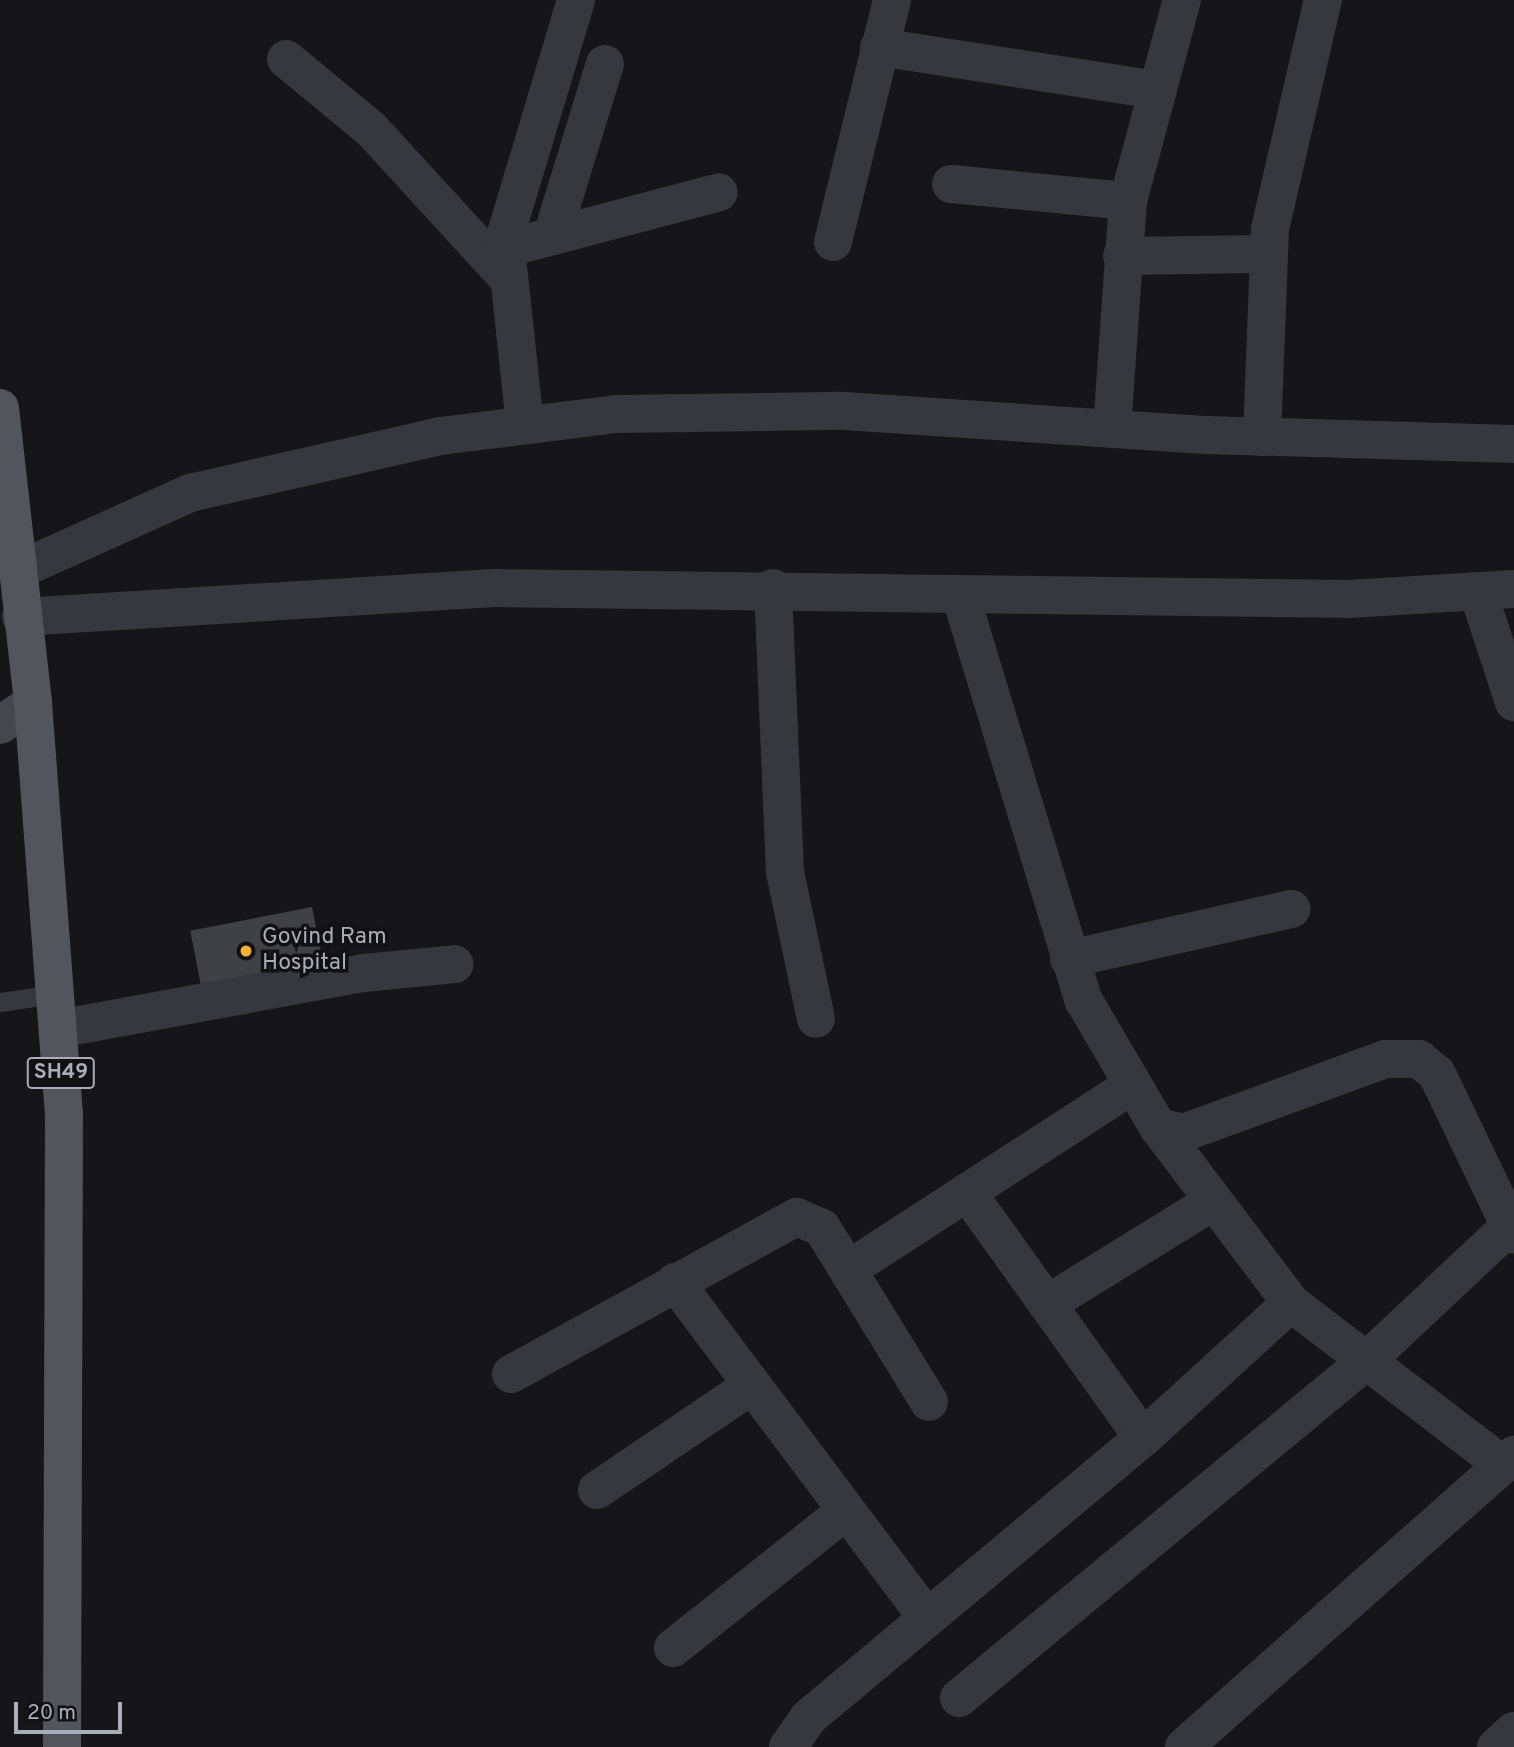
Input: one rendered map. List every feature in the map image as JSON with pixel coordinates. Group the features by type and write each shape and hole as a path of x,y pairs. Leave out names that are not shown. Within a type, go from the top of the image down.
{"main road":[{"name":"SH49","path":"2,421 21,617 33,703 64,1113 61,1745"}],"street":[{"path":"525,425 504,262 512,198 576,0"},
{"path":"832,242 892,0"},
{"path":"1112,429 1122,256 1128,201 1182,0"},
{"path":"1262,437 1267,254 1323,0"},
{"path":"879,47 1158,90"},
{"path":"286,59 377,136 504,262"},
{"path":"552,236 605,64"},
{"path":"951,184 1128,201"},
{"path":"504,262 552,236 719,192"},
{"path":"1122,256 1267,254"},
{"path":"17,571 190,494 440,436 617,414 844,411 1262,437 1514,444"},
{"path":"21,617 498,588 773,588 960,594 1349,599 1496,590 1514,702"},
{"path":"773,588 785,872 816,1019"},
{"path":"960,594 1069,960 1132,1085 1158,1126 1292,1303 1364,1363 1508,1460 1184,1747"},
{"path":"0,725 33,703"},
{"path":"1069,960 1291,909"},
{"path":"57,1012 455,964"},
{"path":"959,1698 1364,1363 1512,1230 1437,1074 1419,1059 1385,1059 1183,1133 1158,1126"},
{"path":"849,1269 1132,1085"},
{"path":"967,1192 1143,1438"},
{"path":"1047,1304 1214,1201"},
{"path":"511,1374 797,1217 822,1228 929,1402"},
{"path":"675,1282 927,1618"},
{"path":"788,1747 808,1718 1143,1438 1292,1303"},
{"path":"597,1490 752,1385"},
{"path":"673,1648 846,1511"},
{"path":"1496,1747 1514,1731"}],"lane":[{"path":"0,1002 57,1012"}],"building":[{"path":"312,907 324,970 202,993 190,931"}],"place":[{"name":"Govind Ram Hospital","path":"246,951"}]}
